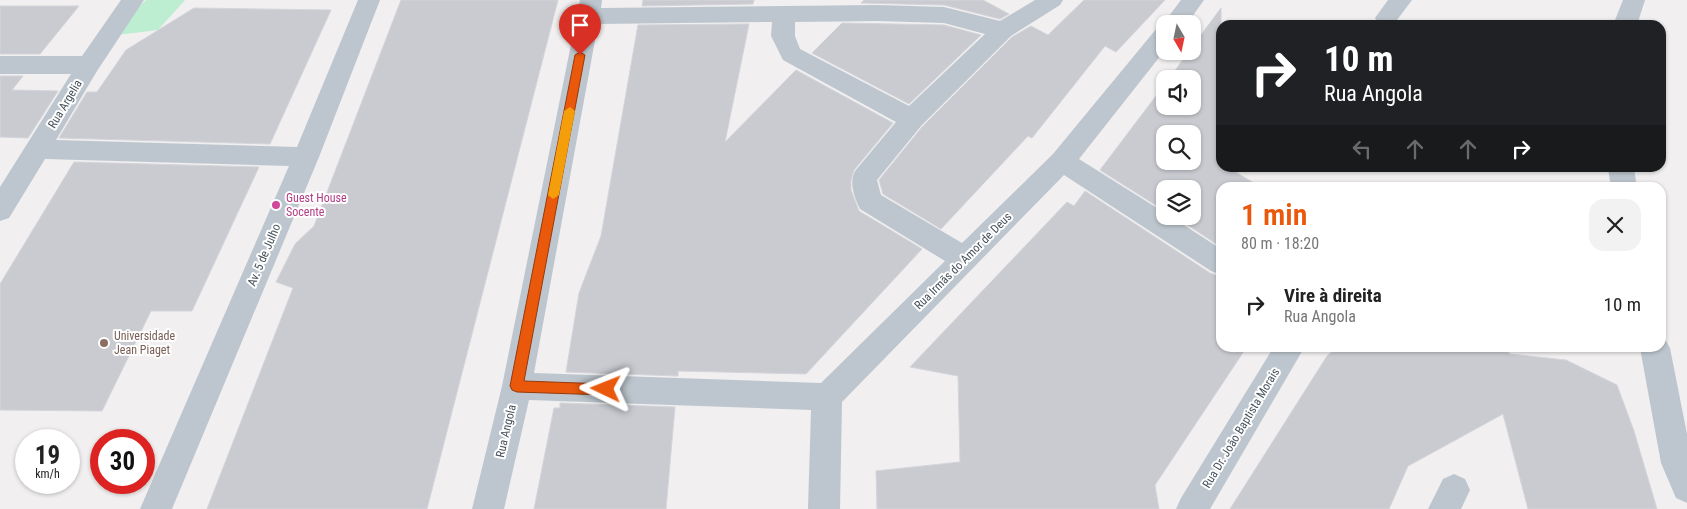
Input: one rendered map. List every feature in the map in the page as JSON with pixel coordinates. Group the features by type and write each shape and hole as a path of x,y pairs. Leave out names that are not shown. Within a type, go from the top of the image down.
{"street":[{"name":"Rua Argelia","path":"0,210 132,0"},
{"name":"Av. 5 de Julho","path":"156,509 306,157 369,0"},
{"path":"965,259 869,201 864,178 912,119 1003,30 1052,0"},
{"path":"1181,15 1193,0"},
{"path":"1386,18 1401,0"},
{"path":"1627,20 1634,0"},
{"path":"589,8 784,15 877,13 944,15 1003,30"},
{"name":"Rua Angola","path":"488,509 517,386 589,8"},
{"path":"784,15 783,36 790,54 912,119"},
{"name":"Rua Irmãs do Amor de Deus","path":"827,397 1062,161 1156,45"},
{"path":"0,65 89,66"},
{"path":"38,149 306,157"},
{"path":"1062,161 1216,260"},
{"name":"Rua Dr. João Baptista Morais","path":"1192,509 1287,352"},
{"path":"1656,352 1677,462 1687,487"},
{"path":"517,386 827,397 824,509"}],"green space":[{"path":"146,0 185,0 158,30 109,36"}],"building":[{"path":"401,0 558,0 427,509 207,509 293,288 276,282 295,244 314,226"},
{"path":"643,0 754,0 753,4 642,6"},
{"path":"864,0 983,0 1009,14 1000,19 944,5 861,3"},
{"path":"1084,0 1165,0 1116,52 1105,46 1032,138 1028,136 941,229 883,194 879,180 922,127 1012,37 1031,26 1048,35"},
{"path":"0,6 79,6 40,54 0,54"},
{"path":"194,8 331,10 270,144 59,138 87,92 97,92 126,50"},
{"path":"1221,8 1221,20 1216,20 1216,172 1236,172 1252,182 1216,182 1216,244 1188,225 1201,225 1201,180 1156,180 1156,205 1100,170 1156,96 1156,115 1201,115 1201,70 1175,70 1183,60 1201,60 1201,35"},
{"path":"842,23 944,25 981,35 909,104 812,53"},
{"path":"749,24 725,142 796,70 893,123 854,170 851,190 859,211 922,249 806,374 678,371 678,376 566,372 579,293 601,236 638,25"},
{"path":"0,76 23,76 12,90 58,91 28,138 0,137"},
{"name":"Universidade Jean Piaget","path":"74,162 259,167 192,311 151,311 102,411 0,410 0,284"},
{"path":"1085,191 1216,275 1216,352 1243,352 1155,485 1159,509 877,509 876,471 960,462 958,376 910,367 1067,202 1074,206"},
{"path":"1332,352 1508,352 1510,354 1566,360 1617,385 1634,431 1657,509 1528,509 1503,414 1408,466 1389,509 1230,509 1327,356"},
{"path":"560,403 675,407 666,509 534,509 554,408 560,408"}],"slow traffic":[{"path":"553,195 570,111"}],"place":[{"name":"Guest House Socente","path":"276,205"},
{"name":"Universidade Jean Piaget","path":"104,343"}],"route":[{"path":"580,55 517,386 606,389"}]}
